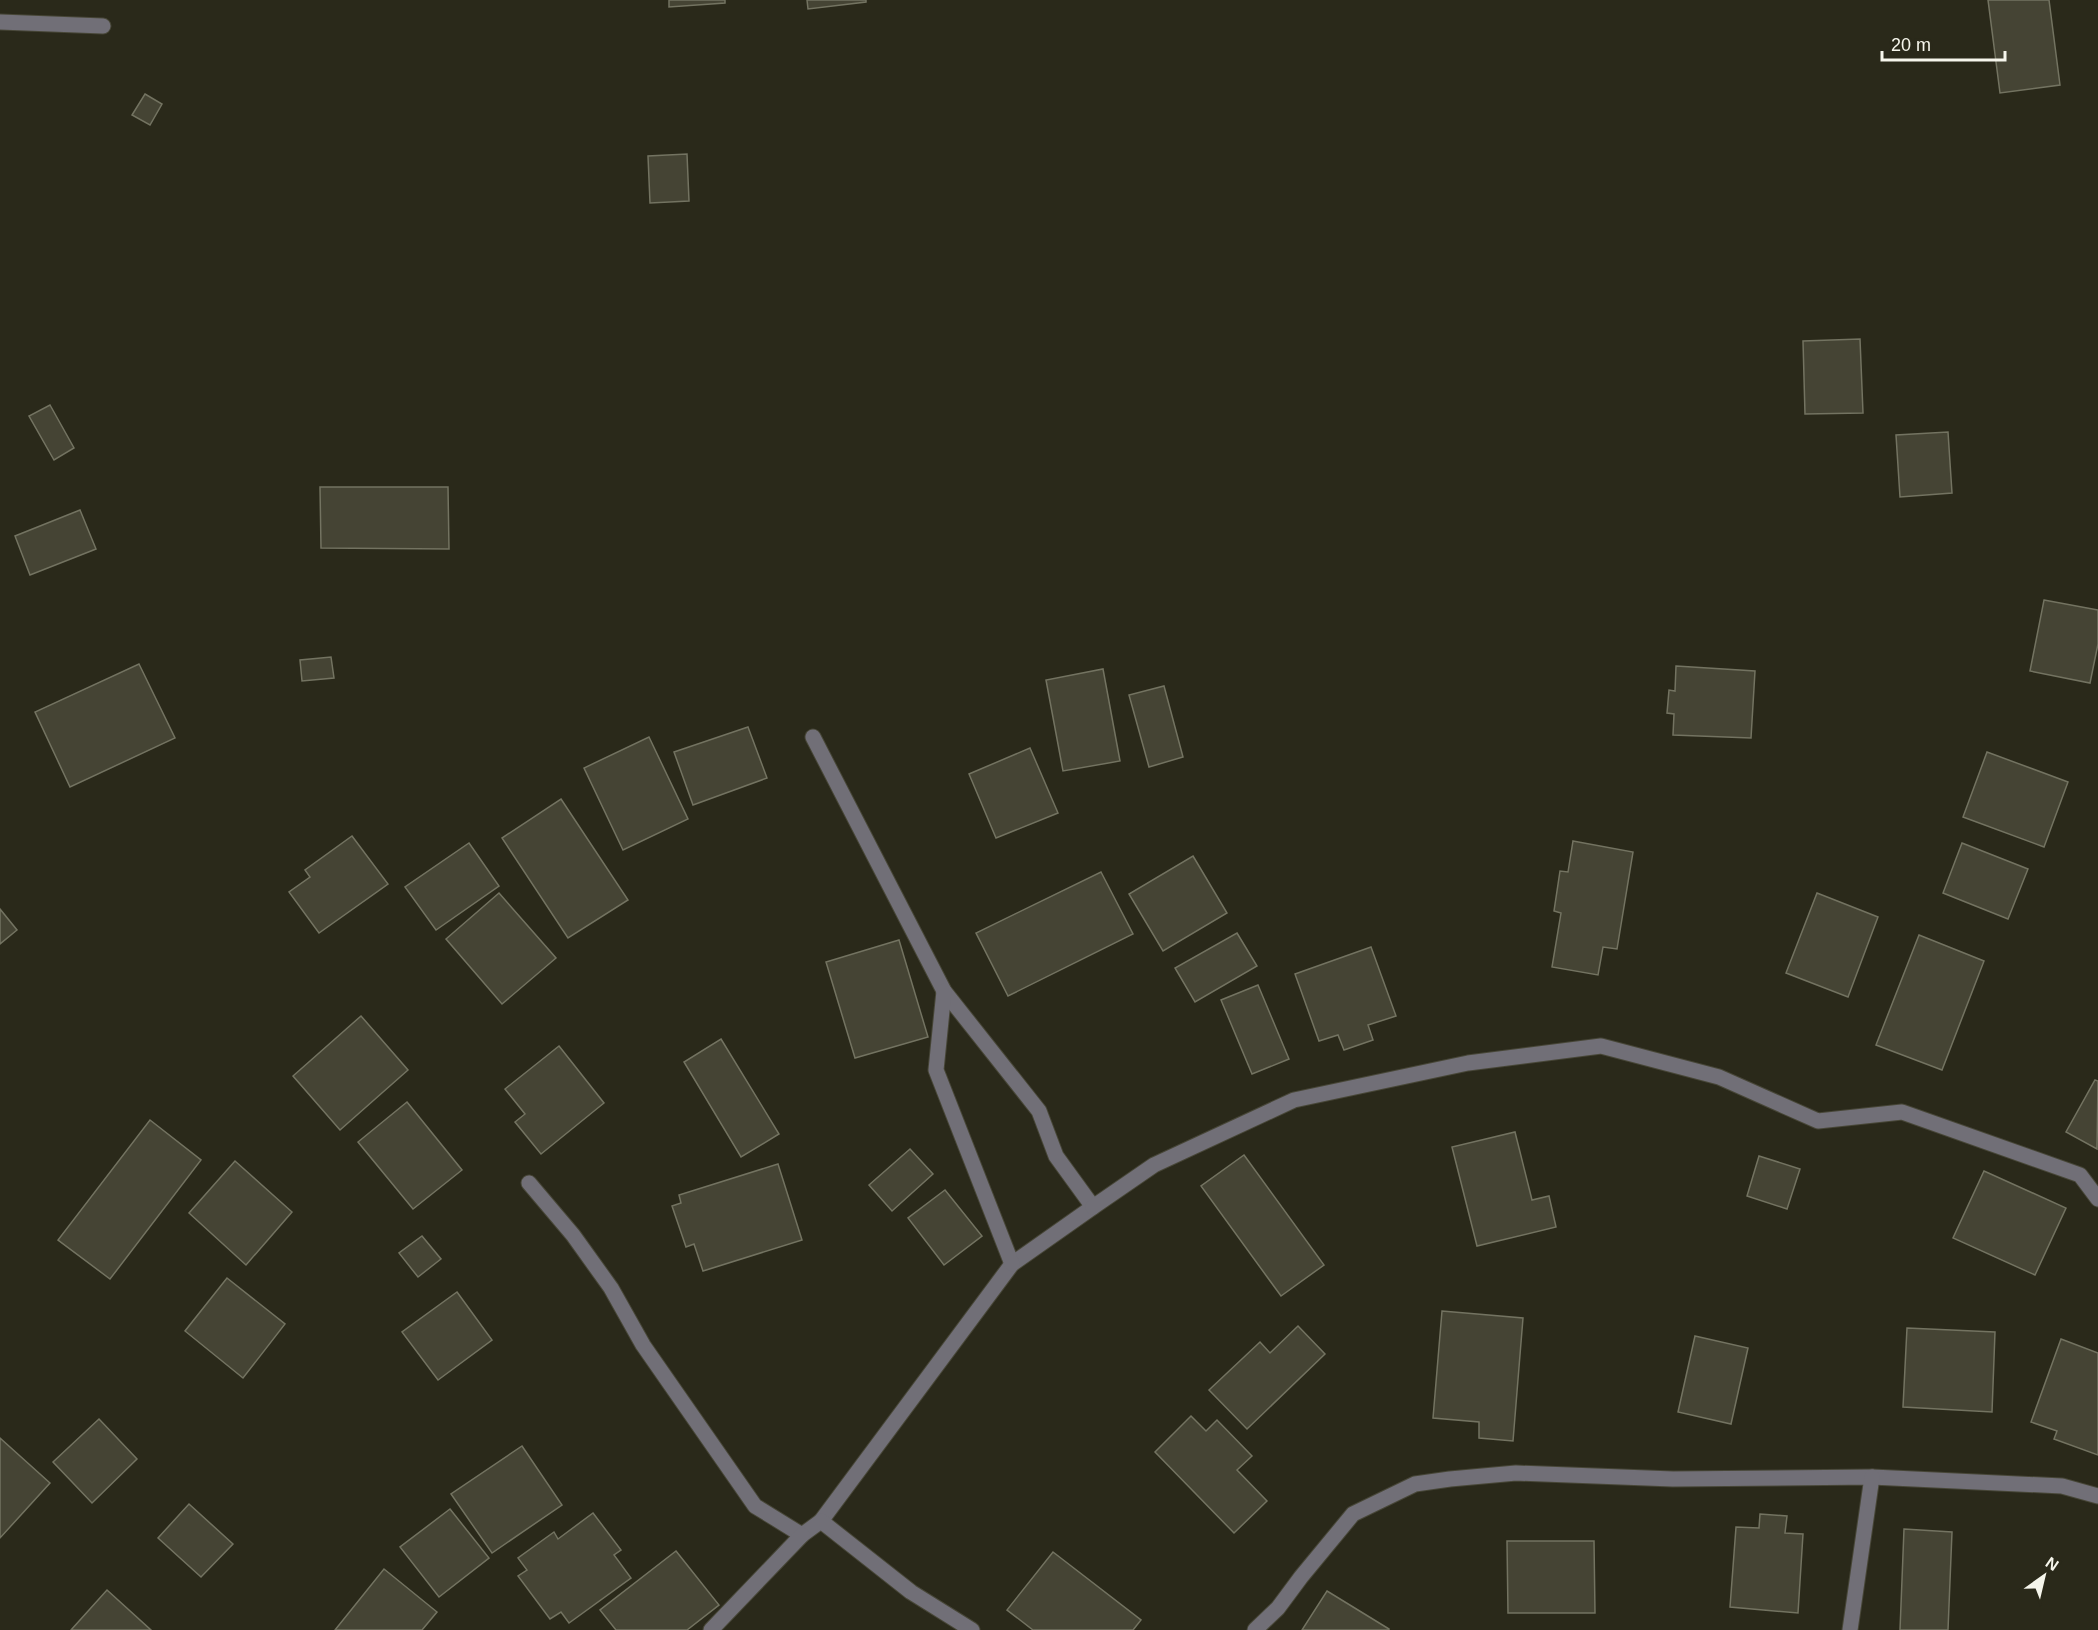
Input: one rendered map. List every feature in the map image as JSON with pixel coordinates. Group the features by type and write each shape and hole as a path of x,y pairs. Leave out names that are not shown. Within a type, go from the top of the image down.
{"street":[{"path":"0,22 103,26"},
{"path":"813,737 944,991 1039,1111 1056,1156 1093,1207"},
{"path":"944,991 936,1070 1012,1264"},
{"path":"711,1630 802,1535 821,1521 1012,1264 1154,1165 1294,1100 1468,1063 1601,1046 1719,1077 1818,1121 1902,1112 2080,1175 2098,1199"},
{"path":"529,1184 573,1235 611,1288 643,1345 755,1506 802,1535"},
{"path":"1255,1630 1278,1608 1353,1514 1415,1484 1516,1473 1673,1479 1872,1477 2062,1486 2098,1496"},
{"path":"1851,1630 1872,1477"},
{"path":"821,1521 911,1593 972,1630"}],"building":[{"path":"669,0 725,0 725,3 669,7"},
{"path":"807,0 866,0 866,2 808,9"},
{"path":"1988,0 2049,0 2060,85 2000,93"},
{"path":"145,94 162,104 150,125 132,115"},
{"path":"687,154 689,201 650,203 648,156"},
{"path":"1860,339 1863,413 1805,414 1803,341"},
{"path":"50,405 74,448 54,460 29,416"},
{"path":"1948,432 1952,493 1900,497 1896,435"},
{"path":"320,487 448,487 449,549 321,548"},
{"path":"80,510 96,549 30,575 15,536"},
{"path":"2044,600 2098,610 2098,644 2090,683 2030,671"},
{"path":"331,657 334,678 302,681 300,660"},
{"path":"139,664 175,738 70,787 35,712"},
{"path":"1676,666 1755,671 1751,738 1673,735 1674,714 1667,713 1669,690 1675,691"},
{"path":"1103,669 1120,761 1063,771 1046,680"},
{"path":"1164,686 1183,757 1149,767 1129,695"},
{"path":"748,727 767,778 693,805 674,752"},
{"path":"649,737 688,819 623,850 584,768"},
{"path":"1030,748 1058,813 996,838 969,774"},
{"path":"1987,752 2068,782 2044,847 1963,817"},
{"path":"561,799 628,900 568,938 502,838"},
{"path":"352,836 388,884 319,933 289,892 310,877 305,870"},
{"path":"1573,841 1633,852 1617,949 1603,947 1598,975 1552,967 1561,913 1554,911 1560,871 1568,872"},
{"path":"469,843 499,886 436,930 405,887"},
{"path":"1962,843 2028,869 2008,919 1943,893"},
{"path":"1193,856 1227,913 1163,951 1129,894"},
{"path":"1101,872 1133,934 1008,996 976,933"},
{"path":"499,893 556,958 502,1004 446,939"},
{"path":"1817,893 1878,917 1848,997 1786,973"},
{"path":"0,909 17,930 0,944"},
{"path":"1237,933 1257,966 1195,1002 1175,968"},
{"path":"1919,935 1984,961 1942,1070 1876,1045"},
{"path":"899,940 928,1037 855,1058 826,962"},
{"path":"1371,947 1396,1016 1368,1025 1373,1040 1344,1050 1338,1035 1319,1041 1295,974"},
{"path":"1258,985 1289,1059 1252,1074 1221,1000"},
{"path":"361,1016 408,1070 340,1130 293,1076"},
{"path":"721,1039 779,1134 741,1157 684,1062"},
{"path":"559,1046 604,1103 541,1154 515,1122 525,1114 505,1089"},
{"path":"2095,1080 2098,1081 2097,1149 2066,1132"},
{"path":"407,1102 462,1170 413,1209 358,1142"},
{"path":"150,1120 201,1160 110,1279 58,1240"},
{"path":"1515,1132 1532,1200 1549,1196 1556,1227 1477,1246 1452,1147"},
{"path":"910,1149 933,1174 892,1211 869,1185"},
{"path":"1244,1155 1324,1265 1281,1296 1201,1186"},
{"path":"1759,1156 1800,1169 1787,1209 1747,1196"},
{"path":"235,1161 292,1212 246,1265 189,1213"},
{"path":"778,1164 802,1240 703,1271 694,1244 686,1247 672,1206 681,1203 679,1195"},
{"path":"1984,1171 2066,1208 2035,1275 1953,1238"},
{"path":"945,1190 982,1236 944,1265 908,1218"},
{"path":"422,1236 441,1259 418,1277 399,1253"},
{"path":"227,1278 285,1324 243,1378 185,1331"},
{"path":"457,1292 492,1340 438,1380 402,1332"},
{"path":"1442,1311 1523,1318 1513,1441 1479,1438 1479,1422 1433,1418"},
{"path":"1298,1326 1325,1354 1247,1429 1209,1390 1260,1342 1270,1353"},
{"path":"1907,1328 1995,1332 1992,1412 1903,1407"},
{"path":"1695,1336 1748,1348 1731,1424 1678,1412"},
{"path":"2061,1339 2098,1353 2098,1455 2054,1439 2057,1431 2031,1422"},
{"path":"1191,1416 1206,1431 1217,1420 1252,1456 1237,1470 1267,1501 1234,1533 1155,1452"},
{"path":"99,1419 137,1459 92,1503 53,1462"},
{"path":"0,1438 50,1483 0,1538"},
{"path":"522,1446 562,1505 492,1553 451,1494"},
{"path":"189,1504 233,1544 201,1577 158,1538"},
{"path":"450,1509 489,1558 439,1597 400,1547"},
{"path":"593,1513 621,1550 614,1555 631,1578 569,1623 561,1612 550,1619 518,1576 527,1570 518,1558 554,1532 558,1539"},
{"path":"1760,1514 1787,1516 1785,1533 1803,1534 1798,1613 1730,1607 1736,1527 1759,1528"},
{"path":"1904,1529 1952,1532 1948,1630 1900,1630"},
{"path":"1507,1541 1594,1541 1595,1613 1508,1613"},
{"path":"676,1551 719,1605 687,1630 616,1630 600,1610"},
{"path":"1053,1552 1141,1620 1133,1630 1033,1630 1007,1610"},
{"path":"384,1569 437,1612 422,1630 335,1630"},
{"path":"107,1590 151,1630 71,1630"},
{"path":"1327,1591 1389,1629 1389,1630 1302,1630"}]}
